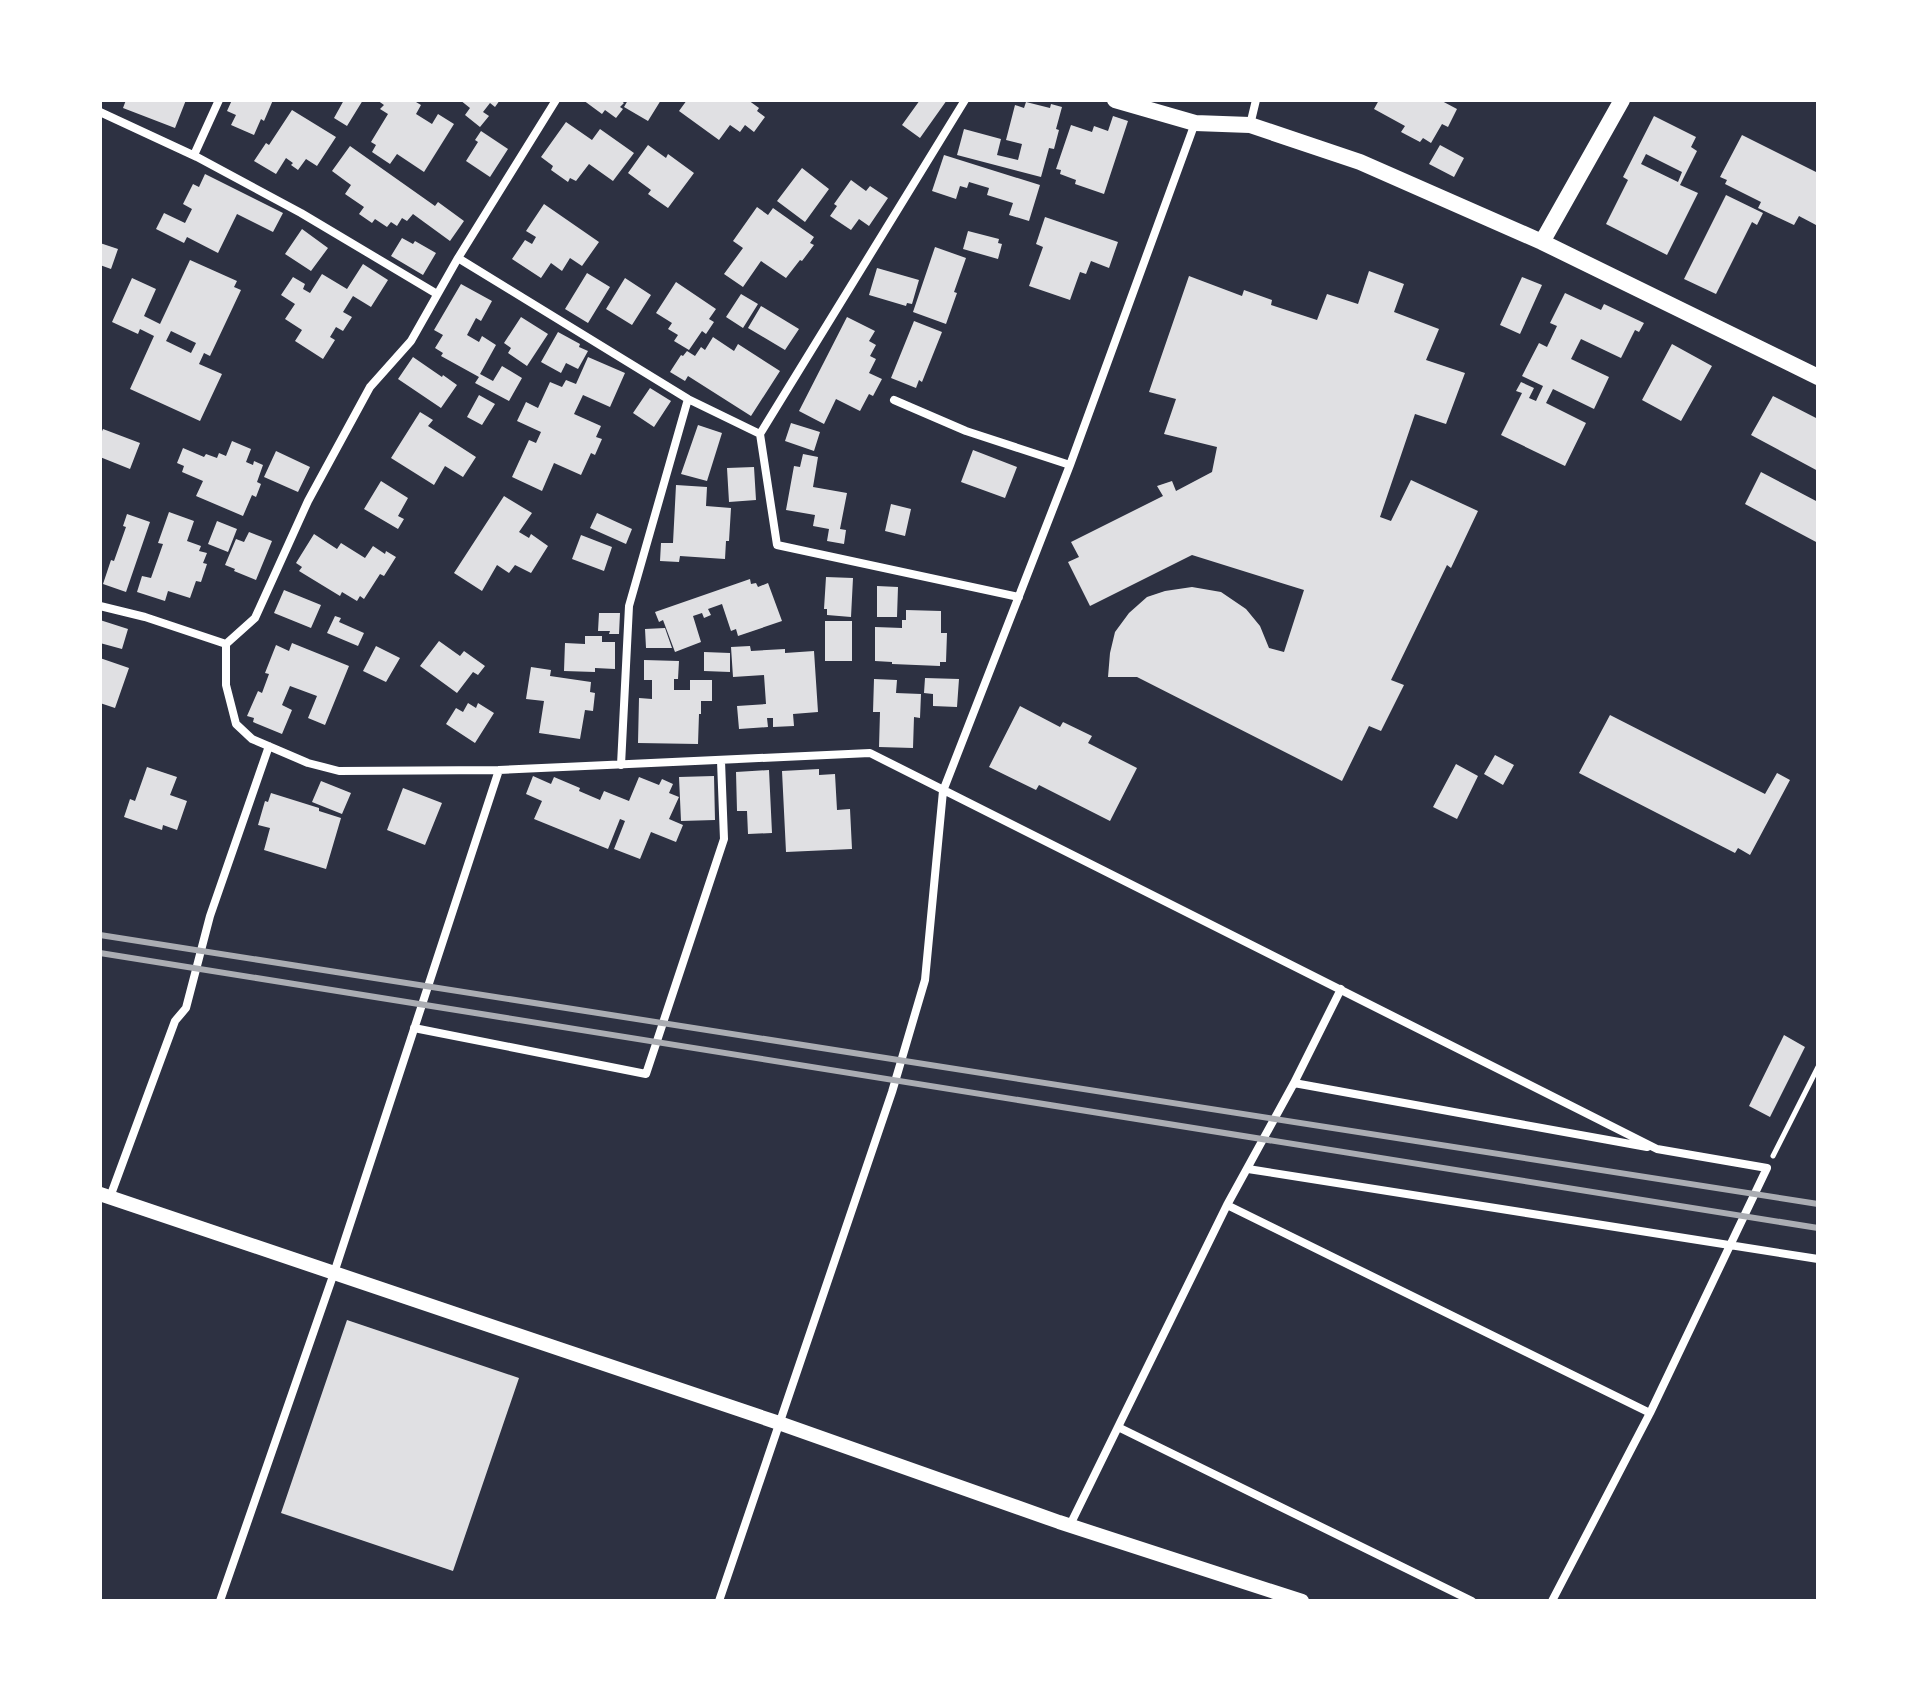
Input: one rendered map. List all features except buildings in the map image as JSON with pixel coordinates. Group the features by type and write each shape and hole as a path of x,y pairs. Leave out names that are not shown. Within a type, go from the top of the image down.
{"main road":[{"path":"1115,100 1195,123 1250,125 1360,162 1542,242 1818,377"},
{"path":"1542,242 1622,100"}],"street":[{"path":"194,155 219,100"},
{"path":"556,100 458,258 411,341 370,387 308,501 255,618 226,644 226,685 236,724 252,739 308,763 339,771 499,770 870,753 1657,1149"},
{"path":"965,100 760,434 777,545 1019,597"},
{"path":"1250,125 1256,100"},
{"path":"100,112 194,155 301,213 437,294"},
{"path":"719,1601 892,1092 925,980 943,791 1070,465 1195,123"},
{"path":"458,258 688,399 760,434"},
{"path":"621,765 629,606 688,399"},
{"path":"894,400 966,431 1070,465"},
{"path":"100,606 145,617 226,644"},
{"path":"269,746 210,916 186,1008 175,1021 105,1196 1302,1601"},
{"path":"414,1028 646,1074 724,839 721,761"},
{"path":"220,1601 334,1273 499,770"},
{"path":"1070,1525 1227,1205 1341,989"},
{"path":"1294,1083 1767,1168 1650,1413 1552,1601"},
{"path":"1248,1169 1818,1259"},
{"path":"1227,1205 1650,1413"},
{"path":"1118,1427 1472,1601"}],"path":[{"path":"1767,1168 1818,1067"}],"railway":[{"path":"100,935 1818,1204"},
{"path":"100,953 1818,1228"}]}
